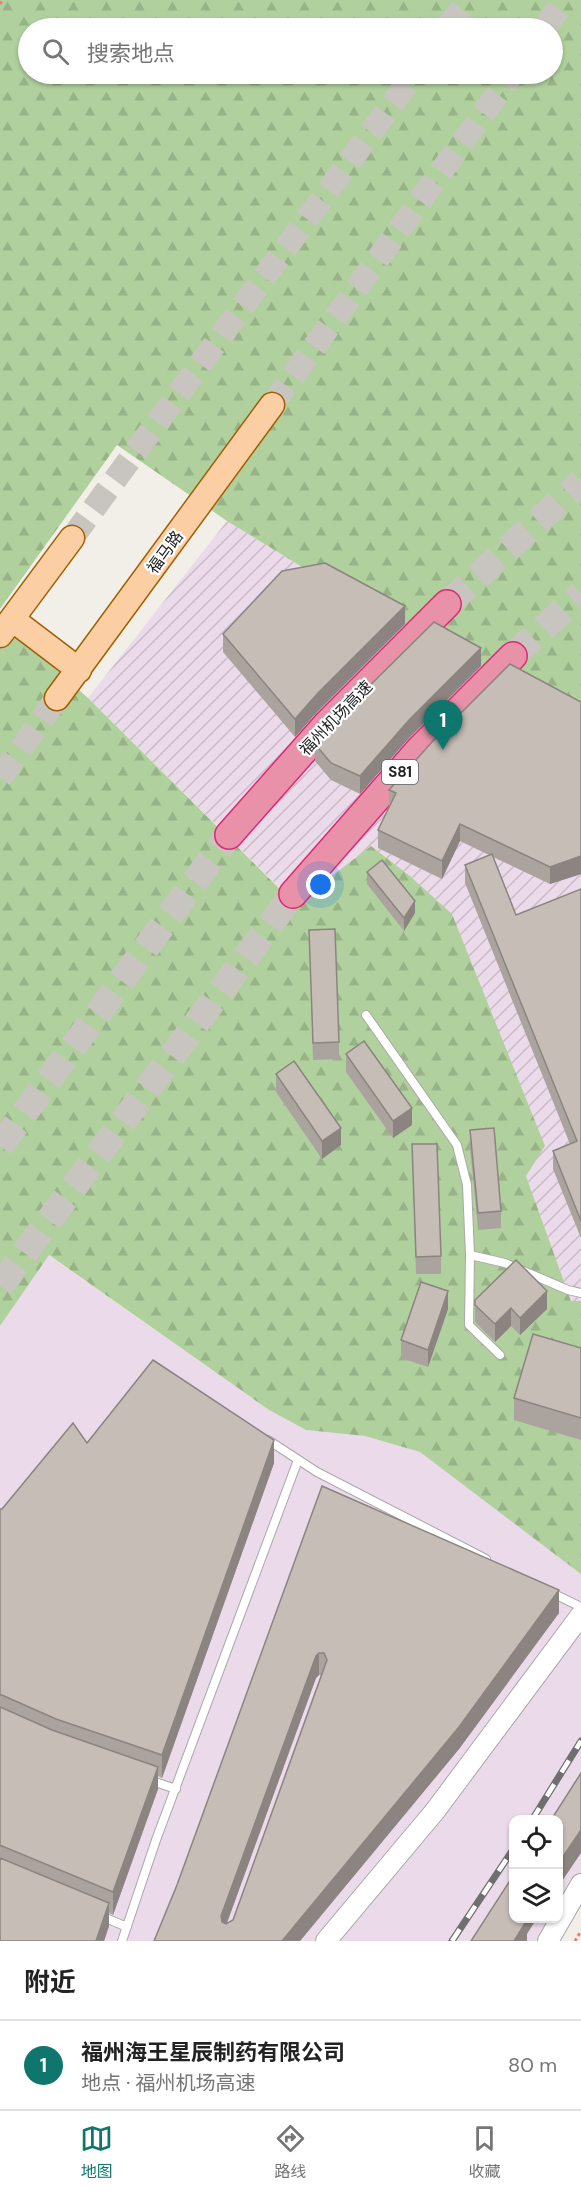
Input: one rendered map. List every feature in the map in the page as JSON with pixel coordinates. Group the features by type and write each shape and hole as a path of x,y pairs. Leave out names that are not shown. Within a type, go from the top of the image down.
{"highway":[{"name":"福州机场高速","path":"228,835 328,723 447,604"},
{"name":"S81","path":"293,894 420,749 513,656"}],"main road":[{"name":"福马路","path":"57,698 272,405"},
{"path":"72,538 6,627 79,670"}],"street":[{"path":"326,1941 435,1810 581,1615"},
{"path":"548,1941 581,1884"}],"lane":[{"path":"366,1015 457,1145 467,1185 470,1255 469,1325 500,1354"},
{"path":"470,1255 505,1263 568,1290 581,1293"},
{"path":"258,1433 317,1472 496,1564"},
{"path":"122,1941 298,1460"},
{"path":"539,1586 581,1607"},
{"path":"142,1778 176,1789"},
{"path":"95,1913 127,1926"}],"path":[{"path":"575,1941 581,1931"}],"shaded area":[{"path":"227,521 325,581 557,707 581,708 581,1301 571,1301 526,1176 451,914 410,876 371,846 296,904 88,698"},
{"path":"48,1255 269,1410 306,1430 365,1436 420,1452 581,1573 581,1905 560,1941 0,1941 0,1326"}],"green space":[{"path":"0,0 581,0 581,708 557,707 325,581 227,521 117,445 0,609"},
{"path":"0,619 88,698 295,904 371,846 410,876 452,914 545,1146 526,1176 571,1301 581,1301 581,1574 420,1452 365,1436 306,1430 269,1410 49,1255 0,1326"}],"building":[{"path":"325,563 405,606 295,719 223,634 282,571"},
{"path":"434,622 481,648 409,720 360,776 331,763 315,744 339,716"},
{"path":"510,664 581,702 581,856 550,867 460,824 442,861 378,830 396,793 389,790 432,742"},
{"path":"492,854 516,915 581,889 581,1221 553,1151 577,1141 465,865"},
{"path":"382,860 415,901 404,918 367,872"},
{"path":"335,929 339,1042 313,1043 309,930"},
{"path":"364,1041 412,1108 393,1121 346,1054"},
{"path":"294,1061 341,1128 322,1141 276,1074"},
{"path":"494,1128 501,1211 478,1213 470,1130"},
{"path":"412,1144 437,1144 441,1256 416,1257"},
{"path":"516,1260 547,1291 520,1318 511,1308 495,1324 475,1305 475,1300"},
{"path":"421,1282 448,1291 428,1350 401,1340"},
{"path":"533,1334 581,1348 581,1418 514,1398"},
{"path":"153,1360 274,1440 162,1755 56,1719 0,1695 0,1509 73,1423 87,1443"},
{"path":"322,1486 559,1590 459,1727 282,1941 154,1941 177,1885","holes":["324,1653 327,1660 233,1920 226,1924 222,1922 221,1916 316,1656"]},
{"path":"0,1707 52,1730 158,1767 113,1892 0,1846"},
{"path":"581,1773 581,1830 563,1857 563,1815 554,1815"},
{"path":"0,1858 109,1903 96,1941 0,1941"},
{"path":"509,1882 509,1923 525,1923 514,1941 471,1941"}],"tunnel":[{"path":"454,18 468,0"},
{"path":"552,18 565,0"},
{"path":"72,538 407,84"},
{"path":"272,405 505,84"},
{"path":"447,604 581,482"},
{"path":"513,656 581,594"},
{"path":"0,778 57,698"},
{"path":"0,1146 229,835"},
{"path":"0,1286 293,894"}],"railway":[{"path":"535,1815 581,1741"},
{"path":"452,1941 509,1856"}],"place":[{"name":"福州海王星辰制药有限公司","path":"443,750"}]}
